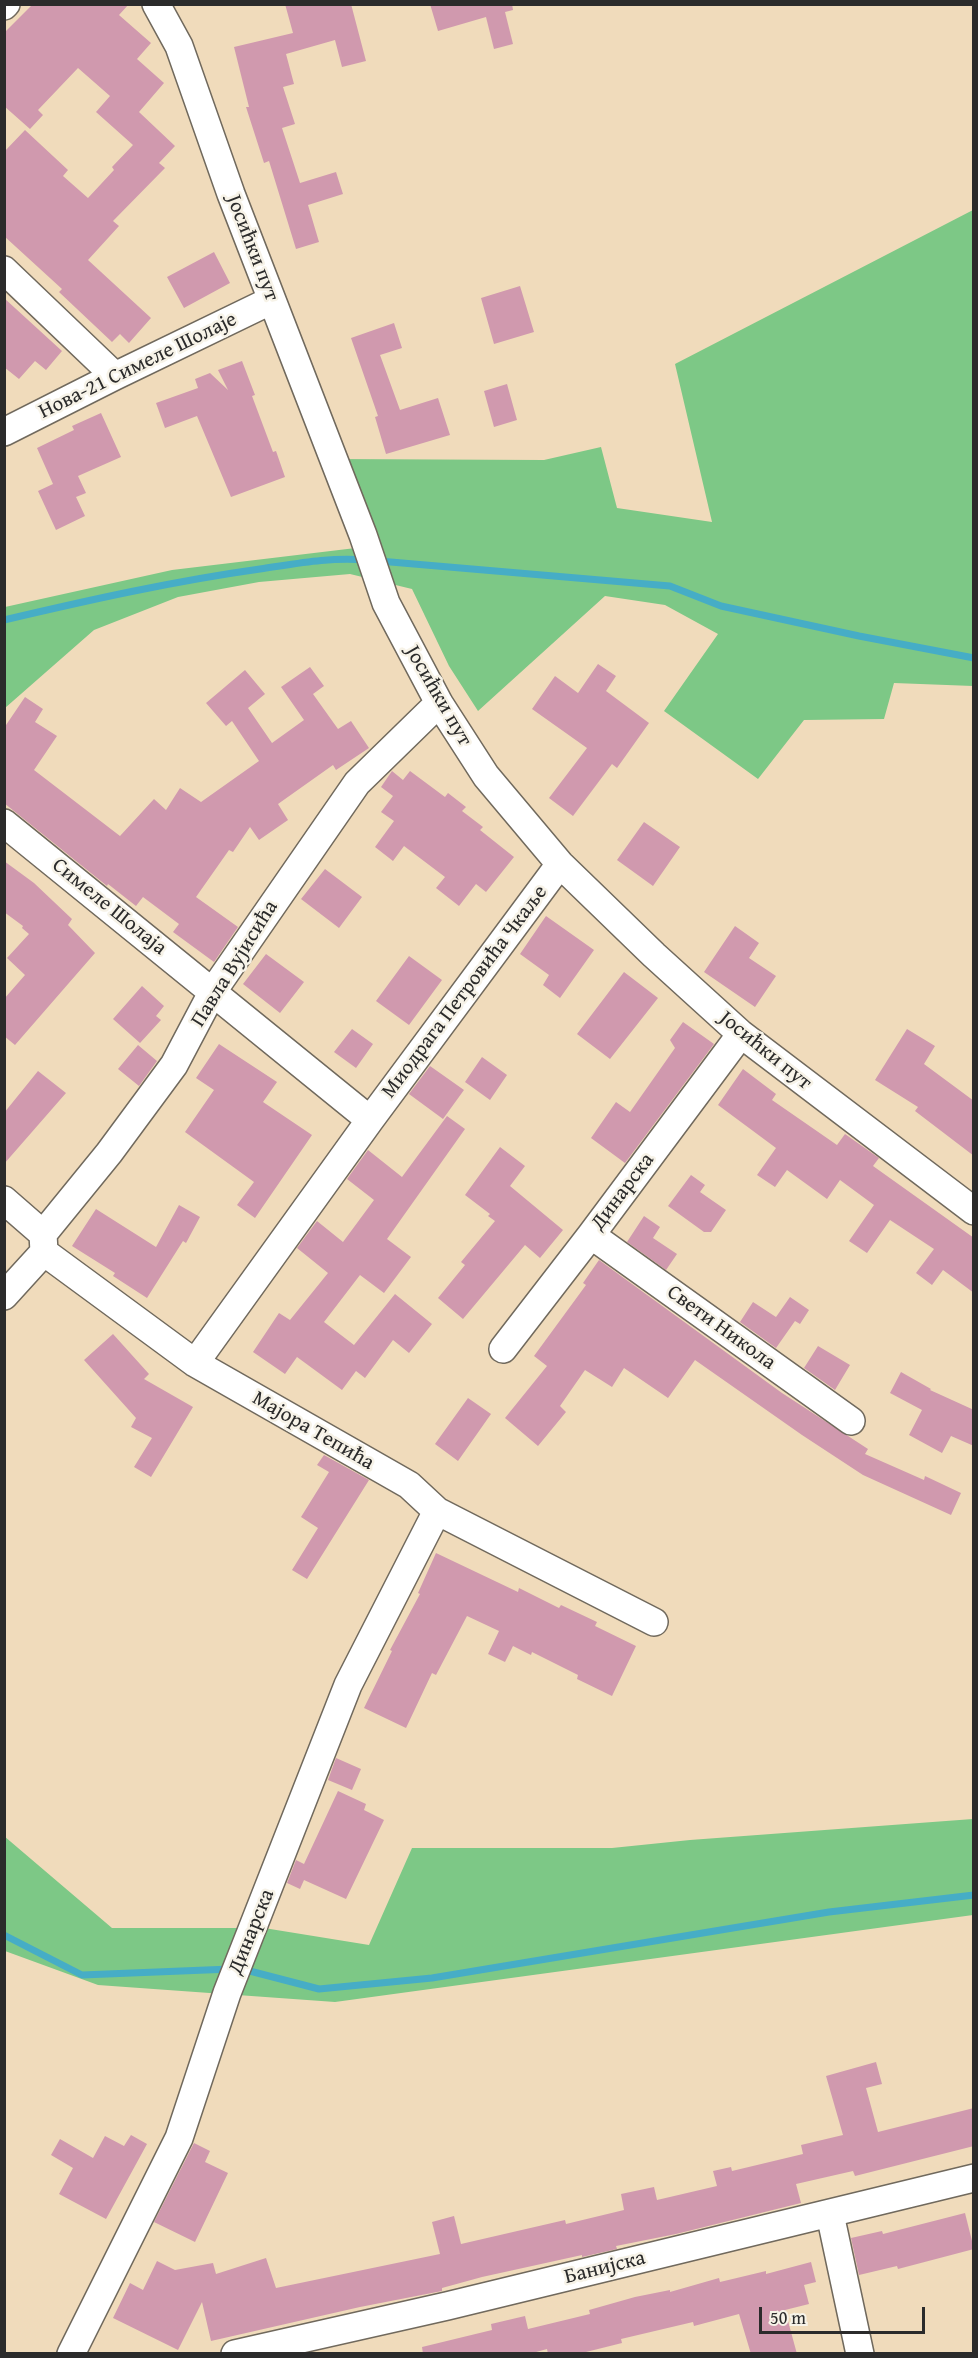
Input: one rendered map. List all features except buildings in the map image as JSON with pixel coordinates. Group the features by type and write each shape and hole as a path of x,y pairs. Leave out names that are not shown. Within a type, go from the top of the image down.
{"street":[{"name":"Јосићки пут","path":"161,5 179,46 231,194 368,550 386,603 439,703 486,776 560,864 654,956 741,1034 974,1211"},
{"path":"4,270 115,376"},
{"name":"Нова-21 Симеле Шолаје","path":"4,432 272,300"},
{"name":"Павла Вујисића","path":"4,1296 174,1065 213,991 357,783 439,703"},
{"name":"Симеле Шолаја","path":"4,823 213,991"},
{"name":"Миодрага Петровића Чкаље","path":"195,1364 370,1120 560,864"},
{"name":"Миодрага Петровића Чкаље","path":"213,991 370,1120"},
{"name":"Динарска","path":"503,1349 741,1034"},
{"name":"Мајора Тепића","path":"4,1200 44,1243 195,1364 409,1485 437,1511 654,1623"},
{"name":"Свети Никола","path":"591,1235 852,1421"},
{"name":"Динарска","path":"71,2354 178,2138 244,1947 272,1884 348,1685 437,1511"},
{"name":"Банијска","path":"235,2354 459,2303 974,2178"},
{"path":"830,2214 860,2354"}],"green space":[{"path":"973,210 973,686 894,683 884,719 804,720 758,779 664,711 718,634 665,605 605,596 478,711 449,666 412,589 350,574 259,582 178,597 94,630 5,708 5,607 172,570 364,547 331,459 544,460 601,447 617,508 712,522 675,364"},
{"path":"973,1819 973,1915 335,2002 98,1985 5,1951 4,1836 112,1928 264,1928 369,1945 412,1848 612,1848"}],"waterway":[{"path":"4,620 196,579 338,559 365,560"},
{"path":"379,561 670,586 721,606 974,658"},
{"path":"242,1969 319,1989 432,1978 829,1912 974,1895"},
{"path":"4,1935 82,1975 231,1969"}]}
